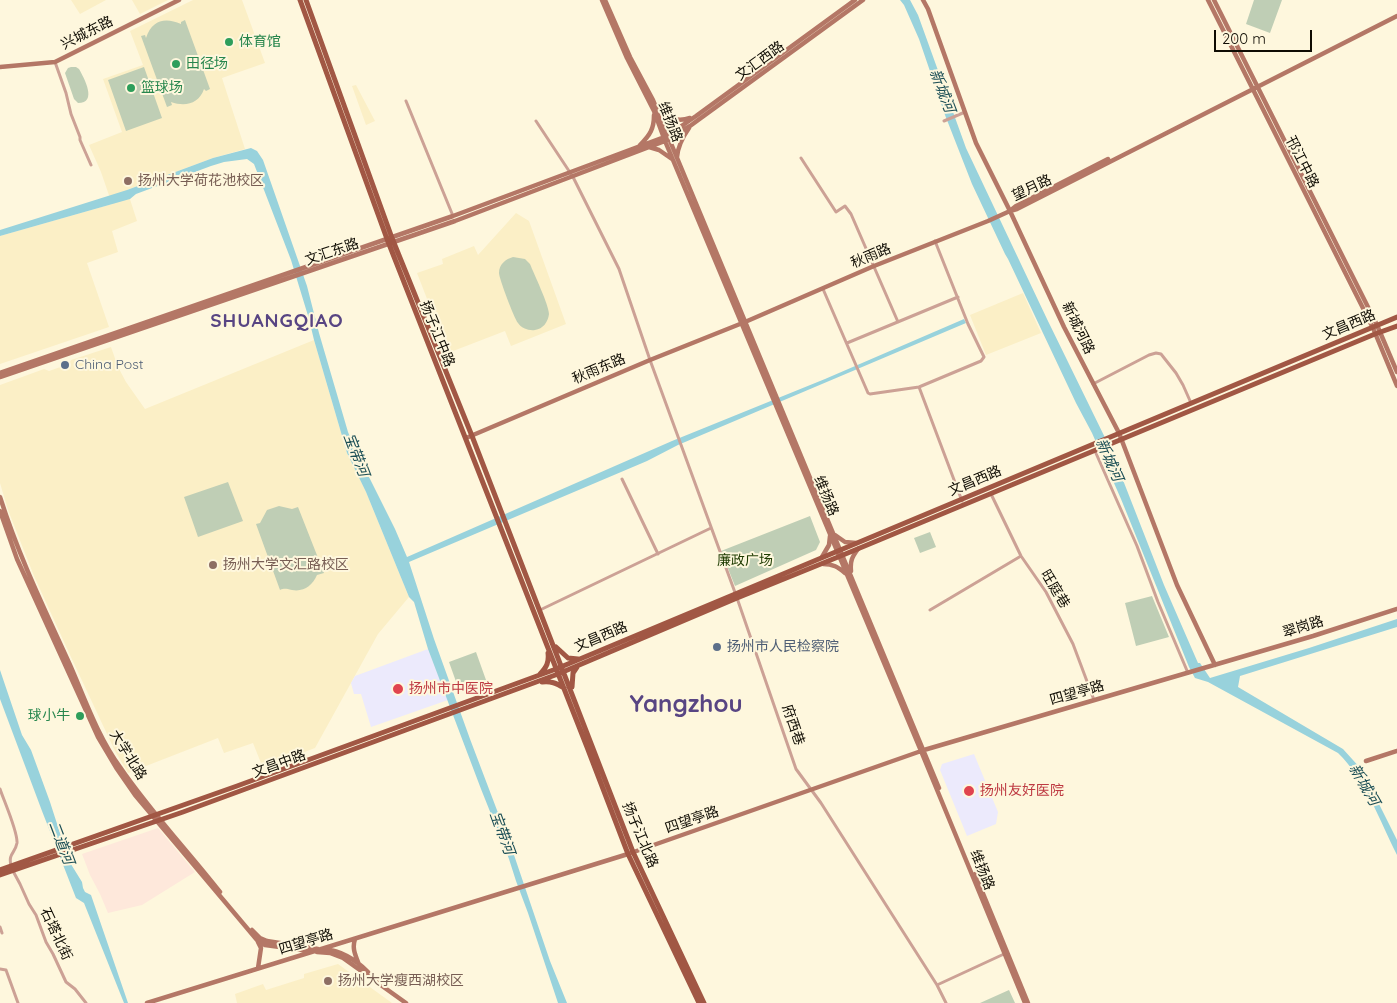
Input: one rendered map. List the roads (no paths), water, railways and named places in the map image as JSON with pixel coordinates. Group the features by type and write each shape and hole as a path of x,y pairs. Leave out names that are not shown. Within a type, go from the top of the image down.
{"main road":[{"name":"扬子江中路","path":"300,0 466,438 500,516"},
{"name":"扬子江中路","path":"306,0 391,241 472,436 503,524 560,670"},
{"name":"文昌西路","path":"736,595 858,549 1094,443 1397,317"},
{"name":"文昌西路","path":"560,670 856,543 962,502 991,493 1397,326"},
{"name":"扬子江中路","path":"503,524 540,610 550,646"},
{"path":"540,674 546,668 549,660 550,646 578,662 573,673 572,692"},
{"name":"文昌中路","path":"462,706 540,674 560,670"},
{"name":"文昌中路","path":"0,870 12,868 56,853 70,845 450,710 528,685 560,670"},
{"name":"扬子江北路","path":"560,670 564,689 631,853 699,1003"},
{"name":"扬子江北路","path":"560,670 572,692 631,853 704,1003"},
{"path":"528,685 548,681 556,683 564,689"},
{"name":"文昌中路","path":"56,853 68,852 159,820 450,710"},
{"name":"文昌中路","path":"0,875 12,868"}],"street":[{"name":"兴城东路","path":"0,67 54,62 179,0"},
{"name":"维扬路","path":"604,0 627,58 655,110 1028,1003"},
{"name":"文汇西路","path":"666,138 855,0"},
{"name":"文汇西路","path":"666,138 690,126 863,0"},
{"name":"新城河路","path":"923,0 928,9 976,143 1064,327 1119,433 1177,585 1215,665"},
{"name":"邗江中路","path":"1208,0 1378,333"},
{"name":"邗江中路","path":"1214,0 1254,87"},
{"name":"望月路","path":"1010,211 1397,15"},
{"path":"54,62 66,93 80,140 92,165"},
{"path":"406,101 453,216"},
{"path":"638,147 650,134 654,124 655,110 670,119 683,120 696,116"},
{"path":"944,121 965,112"},
{"name":"府西巷","path":"536,121 572,175 619,269 650,360 736,595 796,769 812,790 937,985 946,1003"},
{"path":"649,147 659,150 675,160 682,137 690,126"},
{"name":"文汇东路","path":"391,241 453,216 572,175 638,147 666,138"},
{"name":"文汇东路","path":"0,377 391,241 649,147 666,138"},
{"path":"801,158 836,212 845,206 851,214 898,322"},
{"name":"秋雨路","path":"743,322 1010,211"},
{"path":"823,289 870,394 919,387 981,361 984,358 935,241"},
{"name":"文汇东路","path":"0,373 282,278"},
{"path":"847,343 958,297"},
{"name":"秋雨东路","path":"466,438 743,322"},
{"path":"1378,333 1397,372"},
{"path":"1378,333 1397,386"},
{"path":"1093,384 1156,353 1161,354 1176,373 1191,403"},
{"path":"919,387 962,502"},
{"path":"1096,450 1131,530 1158,602 1190,672"},
{"path":"622,479 658,554"},
{"name":"旺庭巷","path":"991,493 1021,556 1046,592 1073,644 1094,700"},
{"name":"大学北路","path":"0,497 22,559 102,736 119,766 155,815 258,940"},
{"name":"大学北路","path":"0,511 17,560 98,737 135,795 155,815"},
{"path":"540,610 711,528"},
{"path":"822,557 832,534 845,542 856,543"},
{"path":"849,575 852,556 858,549"},
{"path":"930,610 1021,556"},
{"path":"822,564 831,564 849,575"},
{"name":"翠岗路","path":"1215,665 1397,609"},
{"name":"四望亭路","path":"147,1003 631,853 922,751 1215,665"},
{"name":"维扬路","path":"922,751 1025,1003"},
{"path":"1366,761 1397,751"},
{"path":"0,788 1,796 16,836 17,845 9,859 12,868"},
{"name":"大学北路","path":"159,820 260,938 267,941 334,950 345,954 359,963 378,982"},
{"name":"石塔北街","path":"12,868 36,915 46,942 66,982 75,989 86,1003"},
{"path":"0,927 2,933"},
{"path":"355,939 353,944 354,953 359,963"},
{"path":"258,940 265,945 330,953 343,958 406,1003"},
{"path":"258,940 261,948 258,968"},
{"path":"937,985 1004,954"},
{"path":"0,968 6,970 18,1003"}],"water":[{"name":"新城河","path":"900,0 910,0 918,15 966,148 1112,452 1164,585 1198,663 1200,663 1210,678 1397,619 1397,627 1240,676 1238,687 1343,749 1362,770 1397,840 1397,855 1364,788 1348,763 1338,753 1208,682 1195,678 1092,433 972,184 945,115 919,39"},
{"name":"宝带河","path":"251,148 257,151 263,160 307,286 348,432 407,557 672,441 825,379 964,319 966,323 409,562 434,639 514,855 550,961 567,1003 558,1003 509,859 428,649 414,602 409,597 366,492 347,453 291,260 254,164 247,159 224,162 136,194 130,199 0,236 0,230 127,190 213,158"},
{"name":"二道河","path":"0,670 22,735 31,750 50,802 69,861 82,882 85,892 91,895 128,1003 124,1003 84,903 76,898 42,811 0,699"}],"place":[{"name":"体育馆","path":"229,42"},
{"name":"田径场","path":"176,64"},
{"name":"篮球场","path":"131,88"},
{"name":"扬州大学荷花池校区","path":"128,181"},
{"name":"China Post","path":"65,365"},
{"name":"扬州大学文汇路校区","path":"213,565"},
{"name":"扬州市人民检察院","path":"717,647"},
{"name":"扬州市中医院","path":"398,689"},
{"name":"球小牛","path":"80,716"},
{"name":"扬州友好医院","path":"969,791"},
{"name":"扬州大学瘦西湖校区","path":"328,981"}],"district":[{"name":"SHUANGQIAO","path":"277,321"},
{"name":"Yangzhou","path":"686,705"}],"park label":[{"name":"廉政广场","path":"745,561"}]}
